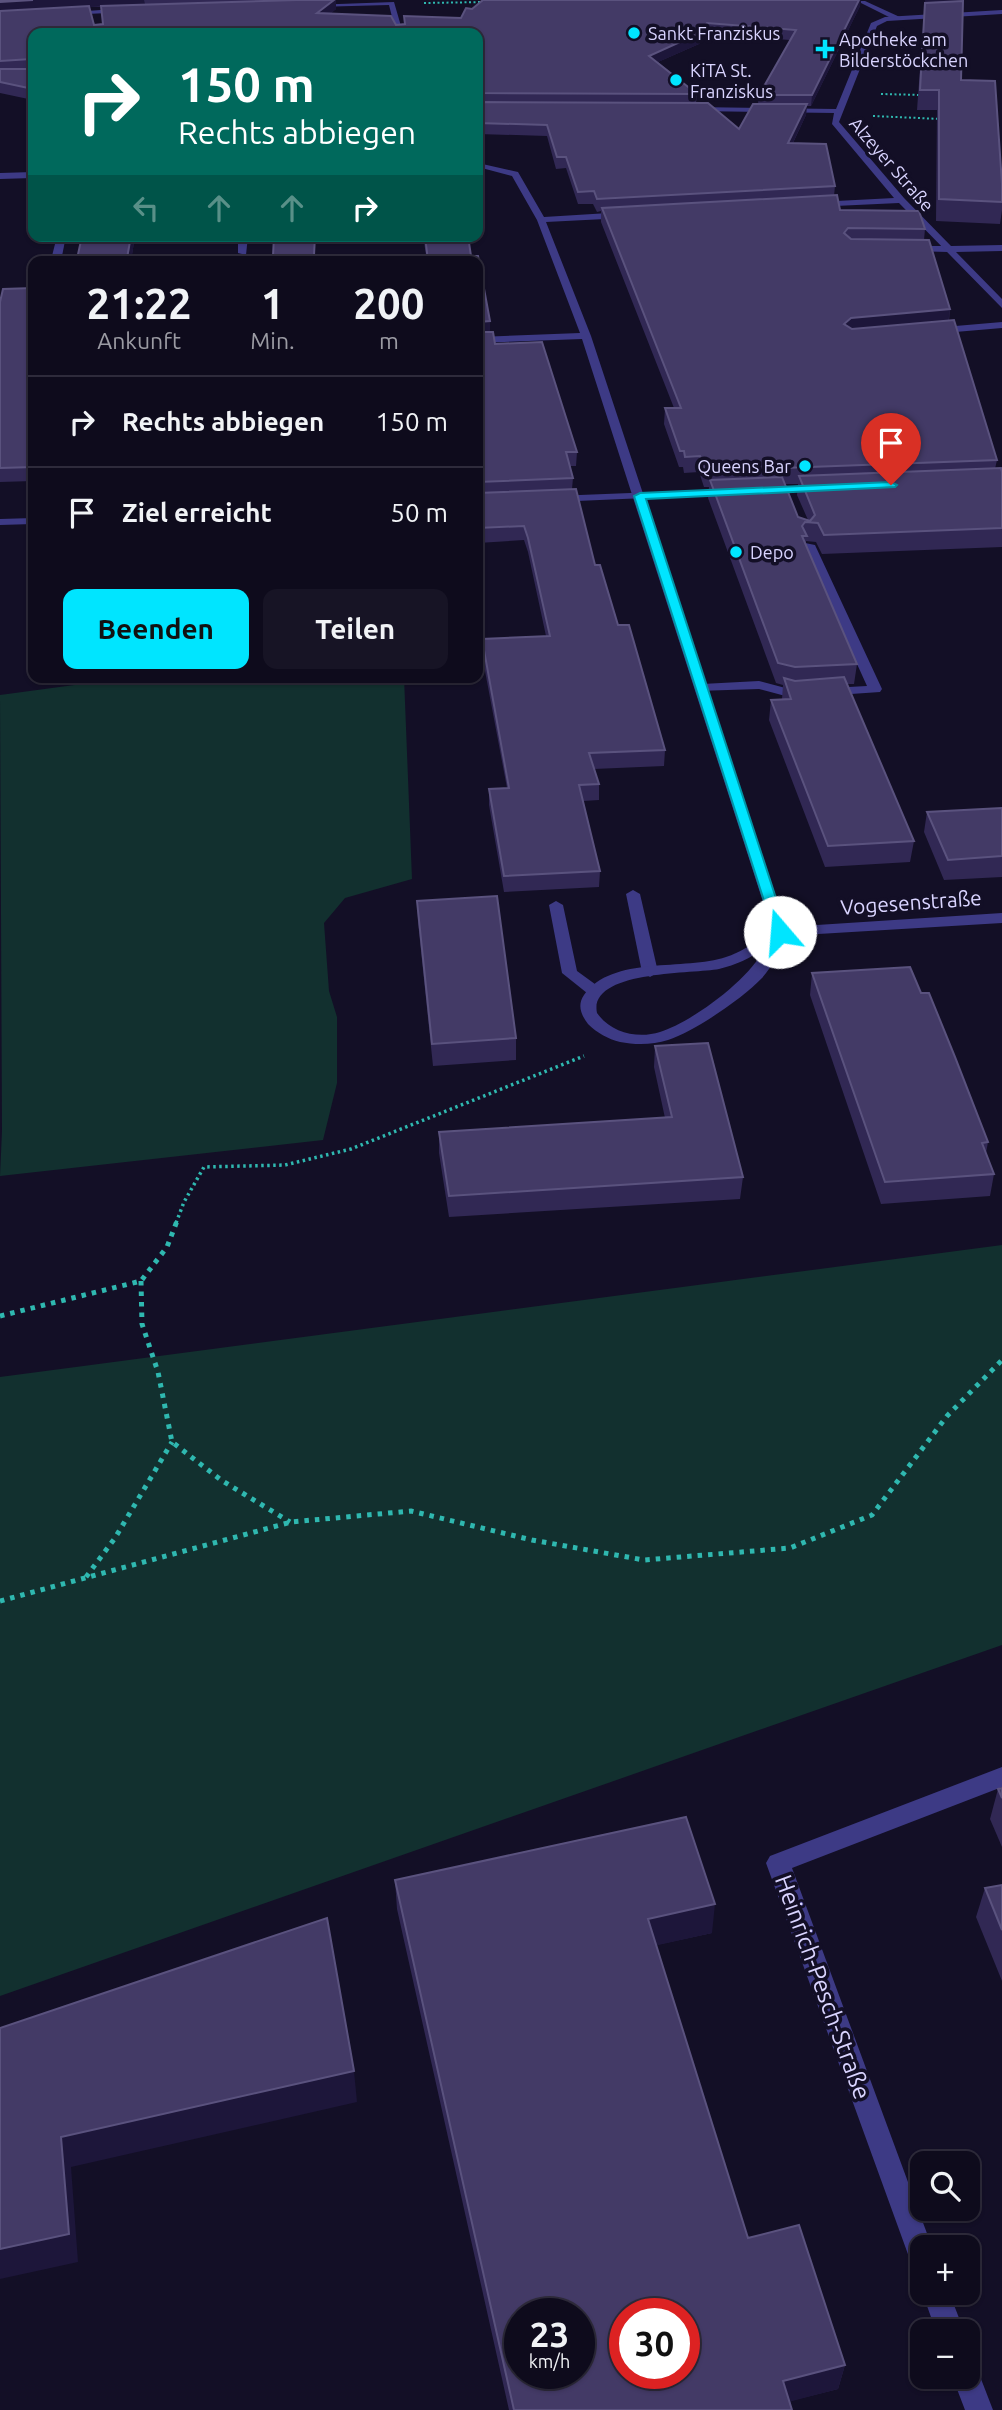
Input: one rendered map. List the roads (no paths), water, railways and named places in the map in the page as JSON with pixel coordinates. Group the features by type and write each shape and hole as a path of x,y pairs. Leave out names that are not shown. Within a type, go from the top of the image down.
{"street":[{"path":"310,5 392,1 399,28"},
{"path":"863,2 898,19"},
{"path":"54,13 133,9"},
{"path":"95,11 97,22"},
{"name":"Alzeyer Straße","path":"1002,12 886,19 874,25 848,92 837,111 835,122 901,200 1002,305"},
{"path":"689,109 837,111"},
{"path":"483,166 516,174 541,220 586,336 780,932 757,974 683,1027 664,1036 644,1039 622,1037 605,1031 591,1018 587,1004 593,990 570,973 556,905"},
{"path":"0,176 28,175"},
{"path":"805,206 901,200"},
{"path":"541,220 639,215"},
{"path":"57,256 60,242"},
{"path":"243,242 243,253"},
{"path":"899,248 1002,248"},
{"path":"919,332 1002,325"},
{"path":"483,340 586,336"},
{"path":"545,500 788,495 836,487"},
{"path":"0,522 28,521"},
{"path":"702,688 759,685 793,694 874,689 809,545"},
{"path":"633,894 650,972"},
{"name":"Vogesenstraße","path":"593,990 604,982 650,972 695,968 734,960 780,932 1002,918"},
{"name":"Heinrich-Pesch-Straße","path":"914,2235 778,1863 1002,1777"},
{"path":"971,2389 979,2410"}],"place":[{"name":"Sankt Franziskus","path":"634,33"},
{"name":"Apotheke am Bilderstöckchen","path":"825,49"},
{"name":"KiTA St. Franziskus","path":"676,80"},
{"name":"Queens Bar","path":"805,466"},
{"name":"Depo","path":"736,552"}]}
